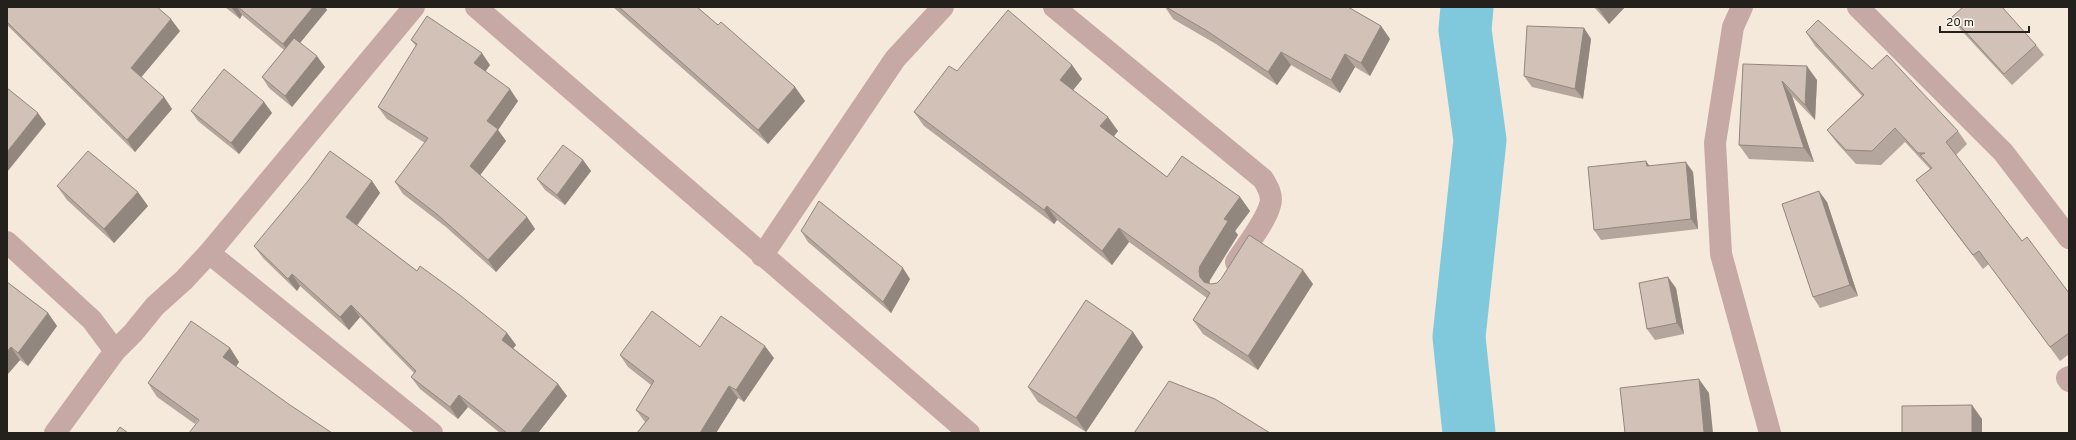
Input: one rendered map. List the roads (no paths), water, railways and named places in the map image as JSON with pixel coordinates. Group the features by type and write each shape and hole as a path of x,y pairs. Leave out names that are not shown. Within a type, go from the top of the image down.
{"street":[{"path":"55,433 115,351 133,333 155,306 184,280 209,253 414,7"},
{"path":"476,7 664,168 762,256 969,433"},
{"path":"762,256 895,59 943,7"},
{"path":"1054,7 1263,179 1268,188 1270,205 1266,215 1225,279"},
{"path":"1742,7 1733,27 1715,143 1722,254 1770,433"},
{"path":"1858,7 2003,152 2069,238"},
{"path":"7,242 92,320 115,351"},
{"path":"209,253 432,433"},
{"path":"2069,376 2067,378 2069,381"}],"waterway":[{"path":"1467,7 1465,30 1480,140 1459,337 1469,433"}]}
